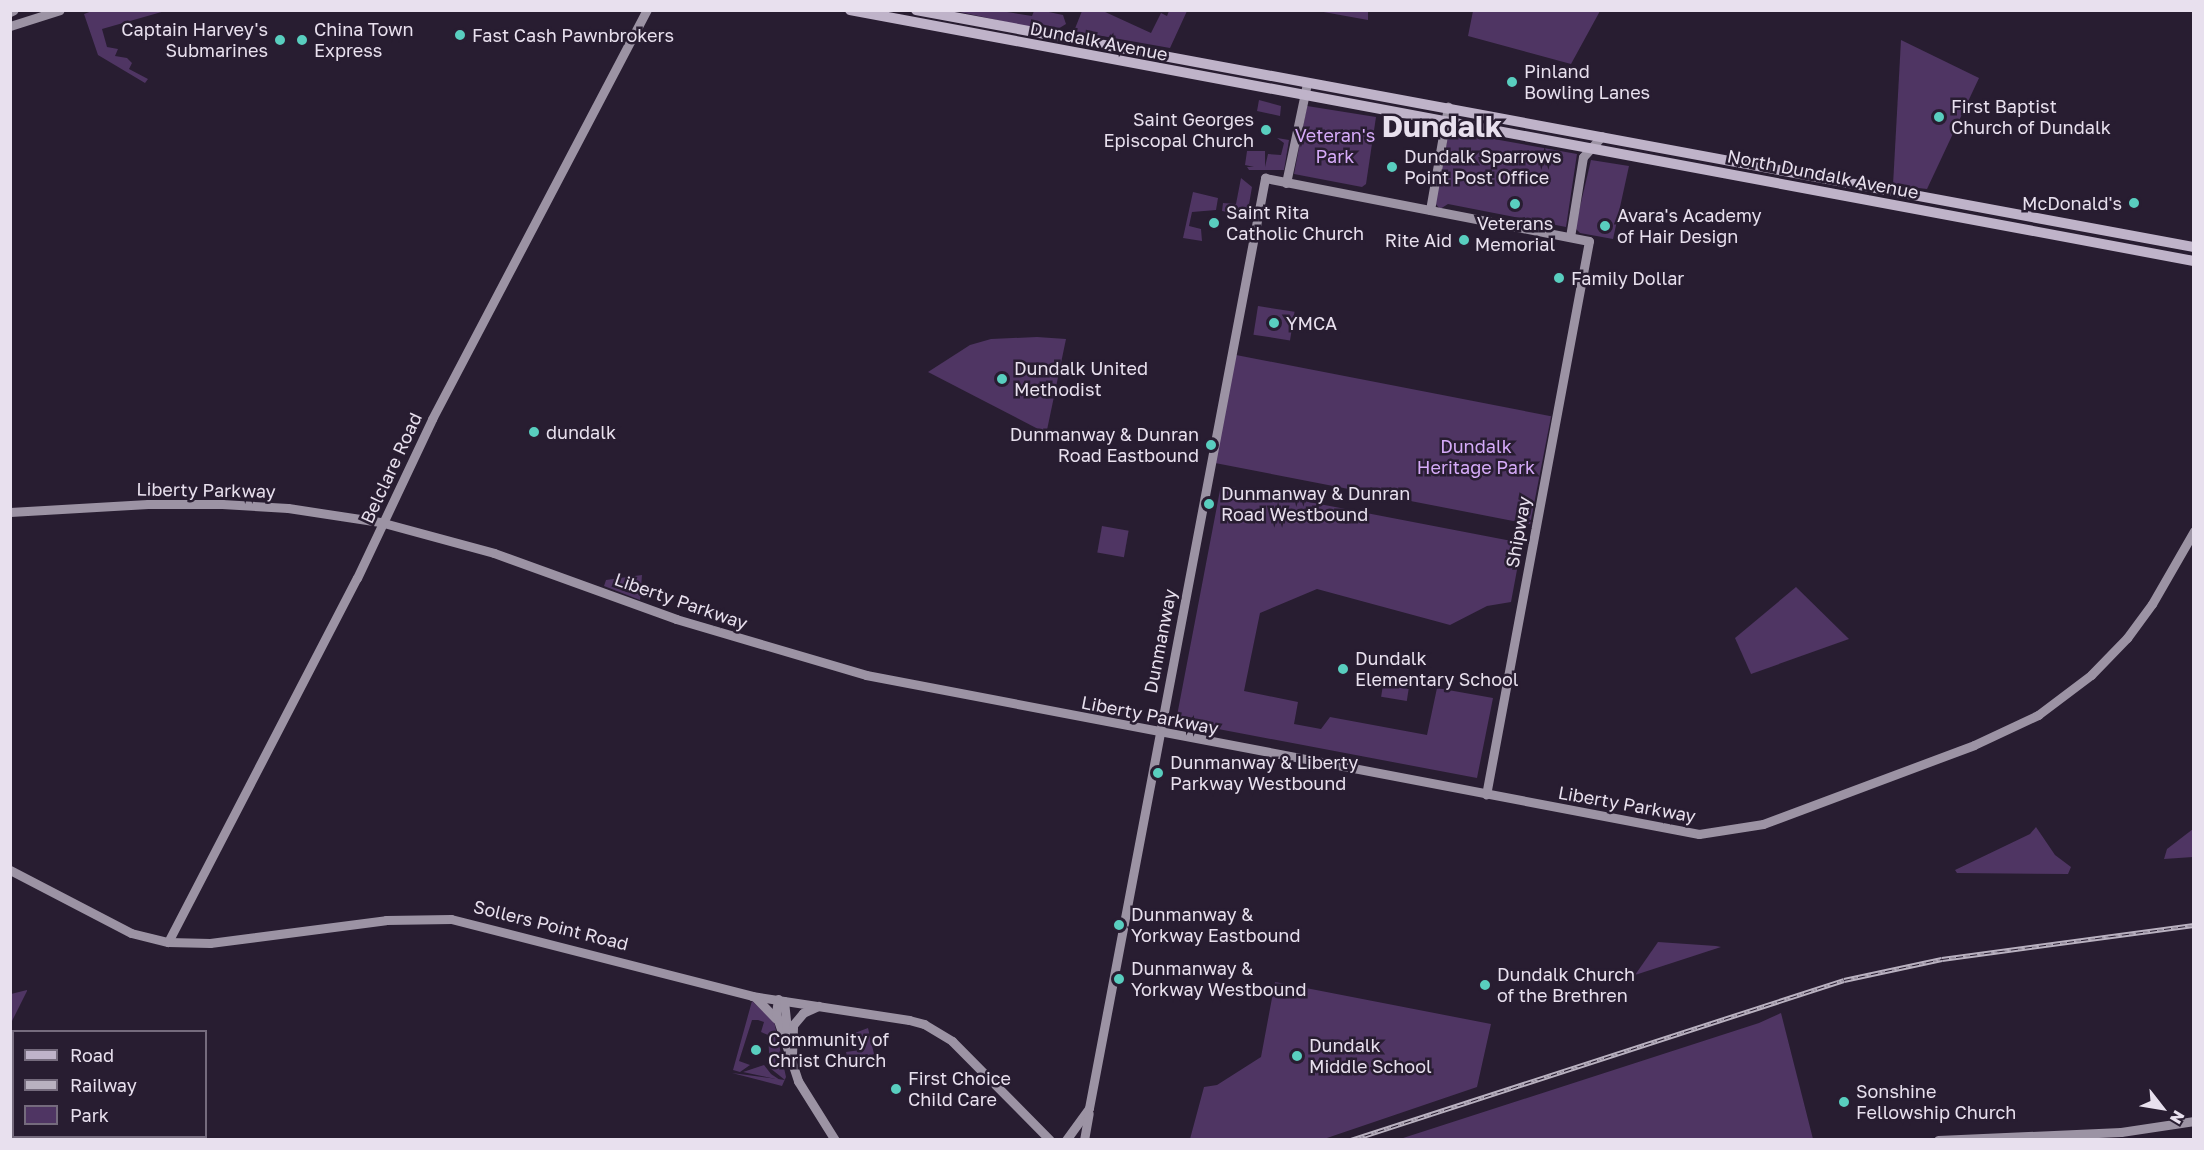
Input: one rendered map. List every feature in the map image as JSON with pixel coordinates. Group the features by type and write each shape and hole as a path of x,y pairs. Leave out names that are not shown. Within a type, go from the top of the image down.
{"main road":[{"name":"Dundalk Avenue","path":"850,10 1304,96"},
{"name":"Dundalk Avenue","path":"916,10 1307,83"},
{"name":"North Dundalk Avenue","path":"1307,83 1602,135 2193,247"},
{"name":"North Dundalk Avenue","path":"1304,96 1590,146 2193,261"}],"street":[{"path":"10,26 60,10"},
{"name":"Belclare Road","path":"168,942 357,578 380,531 380,522 647,10"},
{"path":"1307,83 1286,183 1570,237 1583,157 1590,146 1602,135"},
{"path":"1430,210 1448,107"},
{"name":"Dunmanway","path":"1066,1140 1089,1108 1265,178 1286,183"},
{"name":"Shipway","path":"1486,795 1589,241 1570,237"},
{"name":"Liberty Parkway","path":"10,512 136,504 222,504 288,508 380,522 515,560 676,619 812,661 1159,733 1652,828 1712,834 1763,824 1930,762 2019,726 2058,702 2091,675 2140,621 2193,531"},
{"name":"Sollers Point Road","path":"10,870 131,933 168,942 210,944 386,920 451,919 753,996 909,1020 939,1031 969,1056 1050,1140"},
{"path":"753,996 779,1024"},
{"path":"781,1000 779,1024 802,1092 835,1140"},
{"path":"781,1000 792,1062"},
{"path":"792,1062 794,1024 803,1013 818,1006"},
{"path":"1084,1140 1089,1108"},
{"path":"1938,1140 2121,1132 2193,1121"}],"green space":[{"path":"1473,10 1600,11 1571,64 1468,36"},
{"path":"92,11 165,11 102,29 107,47 118,49 115,56 127,58 132,63 129,69 148,79 145,83 98,55 84,14"},
{"path":"955,11 1001,11 1032,16 1034,11 1044,11 1063,15 1066,24 1053,32"},
{"path":"1082,11 1103,11 1151,33 1161,13 1167,16 1169,11 1187,11 1170,48 1074,31"},
{"path":"1318,11 1368,11 1368,20"},
{"path":"1901,40 1979,78 1927,189 1893,185"},
{"path":"1259,100 1281,106 1280,116 1257,111"},
{"name":"Veteran's Park","path":"1307,106 1376,117 1366,184 1362,187 1294,174"},
{"path":"1449,131 1577,154 1566,227 1448,204 1440,209 1435,203"},
{"path":"1277,138 1289,140 1284,170 1249,170 1247,167 1254,167 1245,165 1247,151 1265,151 1265,167 1268,154 1281,155 1284,143"},
{"path":"1591,160 1629,166 1613,239 1580,233 1575,228"},
{"path":"1241,178 1252,187 1247,216 1222,211 1223,203 1236,204"},
{"path":"1193,192 1218,198 1216,210 1192,212 1189,226 1201,229 1202,241 1183,238"},
{"name":"YMCA","path":"1258,306 1295,312 1290,340 1253,335"},
{"path":"1037,337 1066,339 1047,430 1040,430 928,372 970,345 991,339"},
{"name":"Dundalk Heritage Park","path":"1236,355 1551,416 1530,524 1215,463"},
{"name":"Dundalk Elementary School","path":"1221,485 1522,543 1511,602 1487,606 1450,625 1317,589 1260,613 1244,691 1298,702 1294,724 1321,729 1330,717 1427,735 1437,688 1493,698 1477,778 1176,721"},
{"path":"1102,526 1129,531 1124,557 1097,553"},
{"path":"642,575 640,600 604,586 606,580"},
{"path":"1796,587 1849,639 1751,674 1735,638"},
{"path":"1383,685 1409,689 1407,701 1381,697"},
{"path":"2036,827 2055,855 2071,867 2068,874 1957,873 1955,870 2030,834"},
{"path":"2193,829 2193,857 2164,859 2167,849"},
{"path":"1658,942 1716,946 1721,947 1635,975"},
{"path":"1275,982 1491,1024 1477,1087 1324,1139 1190,1139 1204,1087 1217,1085 1261,1057"},
{"path":"27,991 11,1023 11,994"},
{"path":"752,1001 774,1021 785,1080 770,1068 768,1035 761,1032 764,1022 758,1020 752,1020 739,1061 750,1065 740,1072 733,1070"},
{"path":"1781,1013 1813,1139 1400,1139 1759,1023"},
{"path":"868,1028 874,1054 849,1064 846,1052 860,1050 855,1033"},
{"path":"764,1065 780,1080 743,1072"},
{"path":"732,1073 785,1080 782,1086"}],"shaded area":[{"path":"10,1095 12,1138 63,1139 11,1139"}],"railway":[{"path":"1351,1140 1844,980 1942,959 2194,925"}],"place":[{"name":"Fast Cash Pawnbrokers","path":"460,35"},
{"name":"Captain Harvey's Submarines","path":"280,40"},
{"name":"China Town Express","path":"302,40"},
{"name":"Pinland Bowling Lanes","path":"1512,82"},
{"name":"First Baptist Church of Dundalk","path":"1939,117"},
{"name":"Saint Georges Episcopal Church","path":"1266,130"},
{"name":"Dundalk Sparrows Point Post Office","path":"1392,167"},
{"name":"McDonald's","path":"2134,203"},
{"name":"Veterans Memorial","path":"1515,204"},
{"name":"Saint Rita Catholic Church","path":"1214,223"},
{"name":"Avara's Academy of Hair Design","path":"1605,226"},
{"name":"Rite Aid","path":"1464,240"},
{"name":"Family Dollar","path":"1559,278"},
{"name":"YMCA","path":"1274,323"},
{"name":"Dundalk United Methodist","path":"1002,379"},
{"name":"dundalk","path":"534,432"},
{"name":"Dunmanway & Dunran Road Eastbound","path":"1211,445"},
{"name":"Dunmanway & Dunran Road Westbound","path":"1209,504"},
{"name":"Dundalk Elementary School","path":"1343,669"},
{"name":"Dunmanway & Liberty Parkway Westbound","path":"1158,773"},
{"name":"Dunmanway & Yorkway Eastbound","path":"1119,925"},
{"name":"Dunmanway & Yorkway Westbound","path":"1119,979"},
{"name":"Dundalk Church of the Brethren","path":"1485,985"},
{"name":"Community of Christ Church","path":"756,1050"},
{"name":"Dundalk Middle School","path":"1297,1056"},
{"name":"First Choice Child Care","path":"896,1089"},
{"name":"Sonshine Fellowship Church","path":"1844,1102"}],"district":[{"name":"Dundalk","path":"1442,126"}]}
